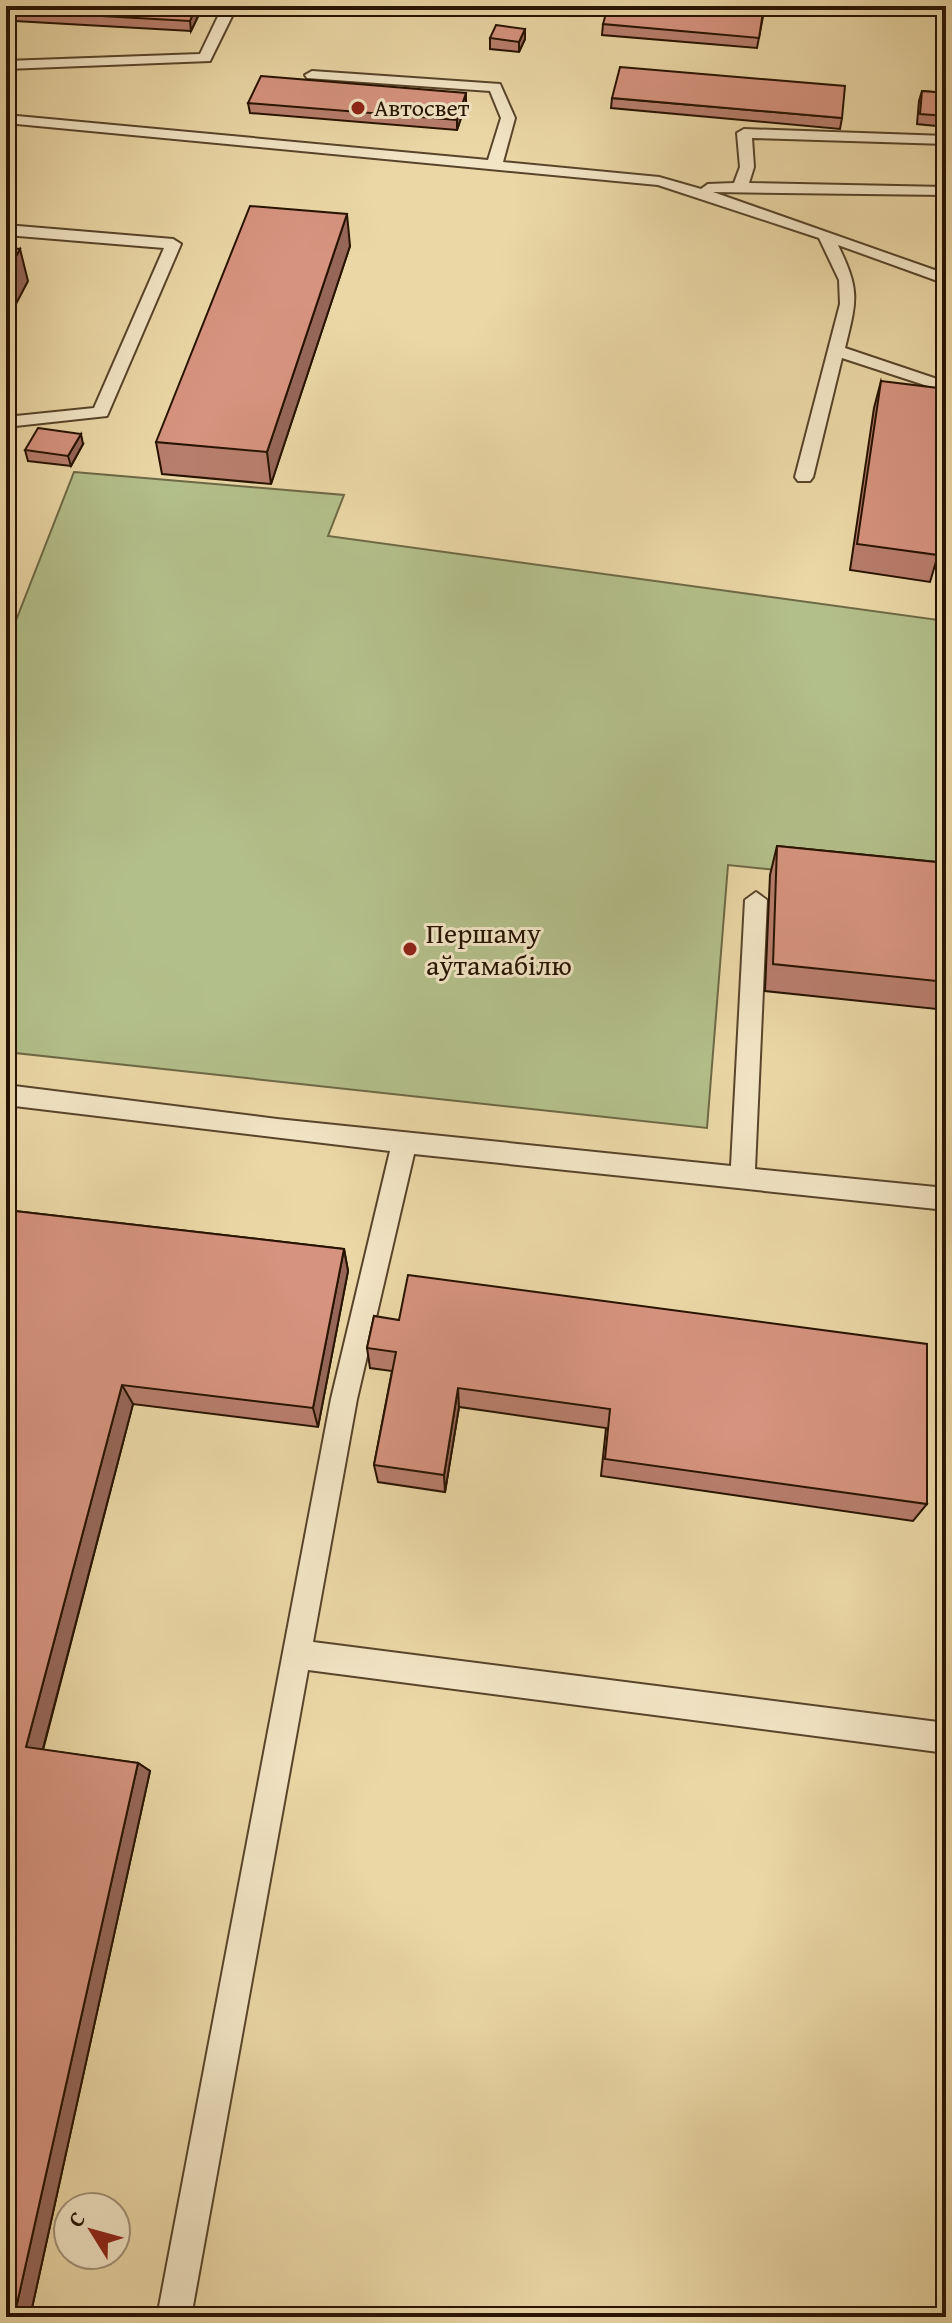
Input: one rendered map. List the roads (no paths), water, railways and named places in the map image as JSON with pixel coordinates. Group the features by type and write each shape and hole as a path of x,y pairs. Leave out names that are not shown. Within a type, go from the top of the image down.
{"lane":[{"path":"6,17 15,6"},
{"path":"6,65 205,58 230,6"},
{"path":"312,75 495,87 508,118 494,166"},
{"path":"6,119 659,181 825,235 946,279"},
{"path":"740,187 747,167 744,133 946,140"},
{"path":"682,188 946,191"},
{"path":"6,230 173,244 101,412 6,422"},
{"path":"804,477 848,304 847,280 825,235"},
{"path":"834,350 946,387"},
{"path":"743,1177 756,900"},
{"path":"6,1095 277,1129 946,1199"},
{"path":"174,2317 344,1399 405,1140"},
{"path":"297,1654 946,1738"}],"place":[{"name":"Автосвет","path":"358,108"},
{"name":"Першаму аўтамабілю","path":"410,949"}]}
